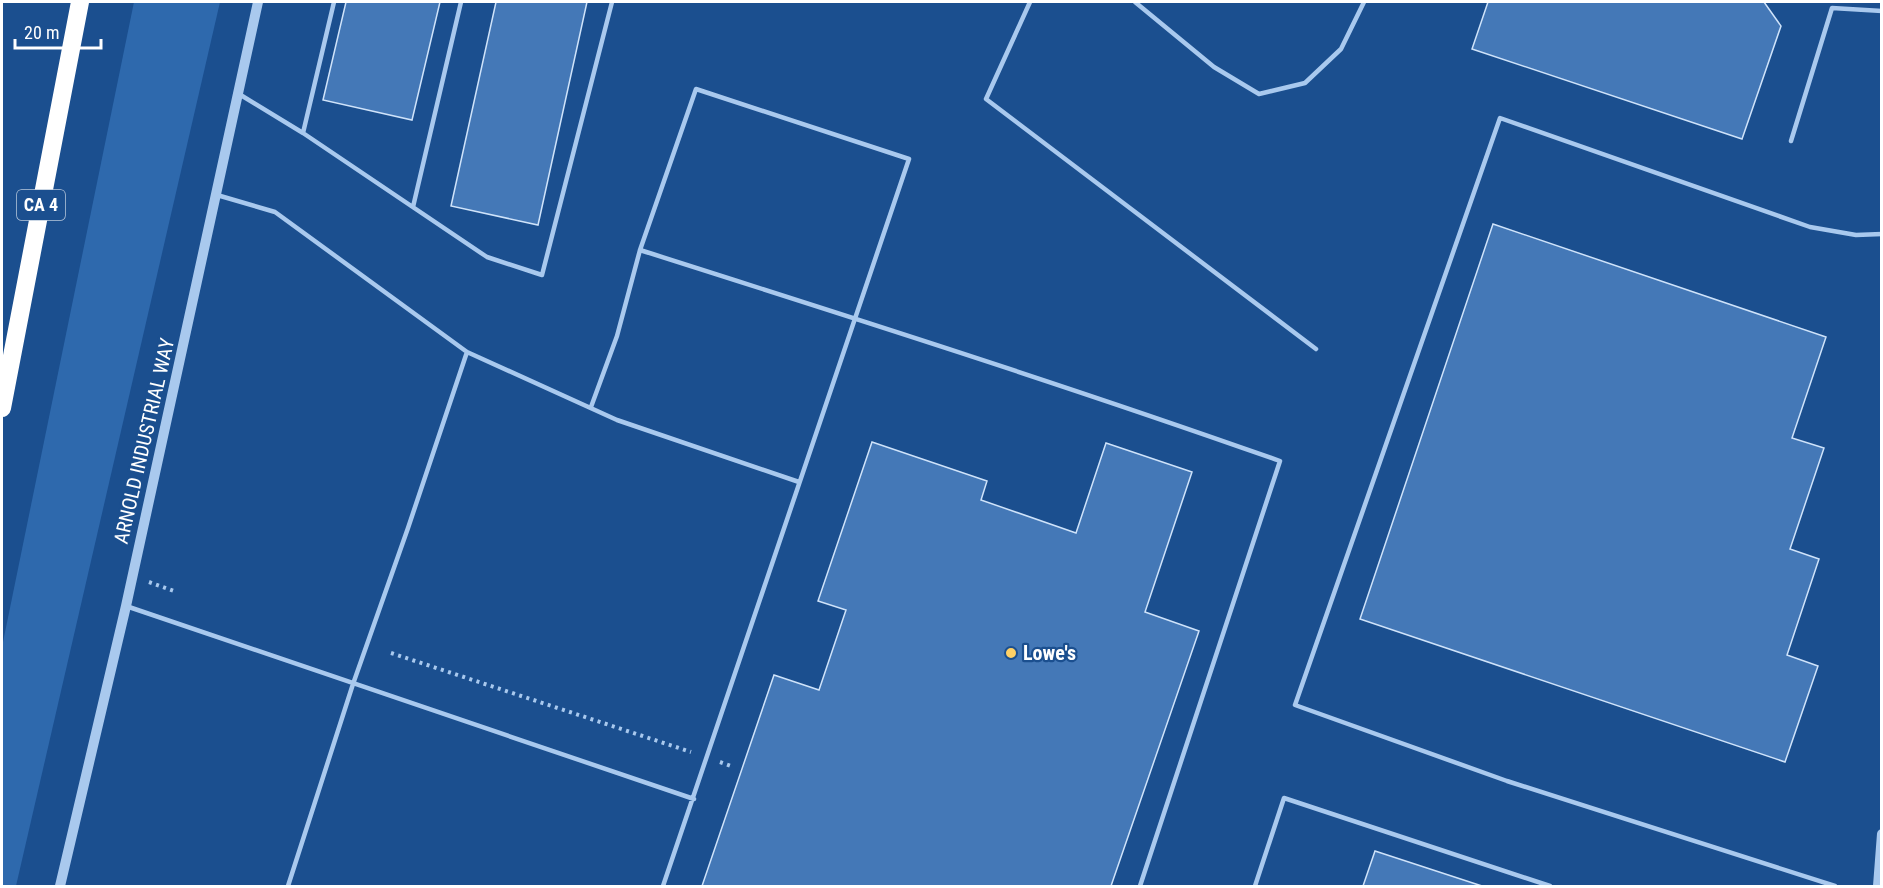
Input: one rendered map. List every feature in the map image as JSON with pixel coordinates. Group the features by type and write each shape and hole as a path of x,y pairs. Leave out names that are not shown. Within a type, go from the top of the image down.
{"highway":[{"name":"CA 4","path":"2,408 80,2"}],"street":[{"name":"ARNOLD INDUSTRIAL WAY","path":"60,886 126,606 258,2"},
{"path":"1878,886 1881,834"}],"lane":[{"path":"303,133 334,2"},
{"path":"412,207 461,2"},
{"path":"238,94 303,133 487,257 542,275 612,2"},
{"path":"1030,2 986,99 1316,349"},
{"path":"1135,2 1214,67 1259,94 1305,83 1341,49 1364,2"},
{"path":"1828,2 1832,8"},
{"path":"1832,8 1881,11"},
{"path":"1791,141 1832,8"},
{"path":"591,407 617,336 640,250 696,89 909,159 663,886"},
{"path":"1835,886 1528,788 1295,705 1500,118 1810,227 1856,235 1881,234"},
{"path":"217,195 275,212 467,352 616,420 799,482"},
{"path":"640,250 856,318 1162,419 1280,461 1140,886"},
{"path":"288,886 353,684 467,352"},
{"path":"126,606 694,799"},
{"path":"1255,886 1284,798 1550,886"}],"path":[{"path":"391,653 731,766"}],"shaded area":[{"path":"134,2 220,2 16,886 2,886 2,647"}],"building":[{"path":"346,2 440,2 412,120 323,100"},
{"path":"496,2 587,2 538,225 451,206"},
{"path":"1488,2 1764,2 1781,26 1742,139 1472,49"},
{"path":"1493,224 1826,337 1792,438 1824,448 1790,549 1819,559 1787,655 1818,666 1785,762 1360,619"},
{"name":"Lowe's","path":"872,442 987,481 981,500 1076,533 1106,443 1192,472 1145,612 1199,631 1111,886 702,886 774,675 819,690 846,610 818,601"},
{"path":"1375,851 1482,886 1363,886"}],"place":[{"name":"Lowe's","path":"1011,653"}]}
